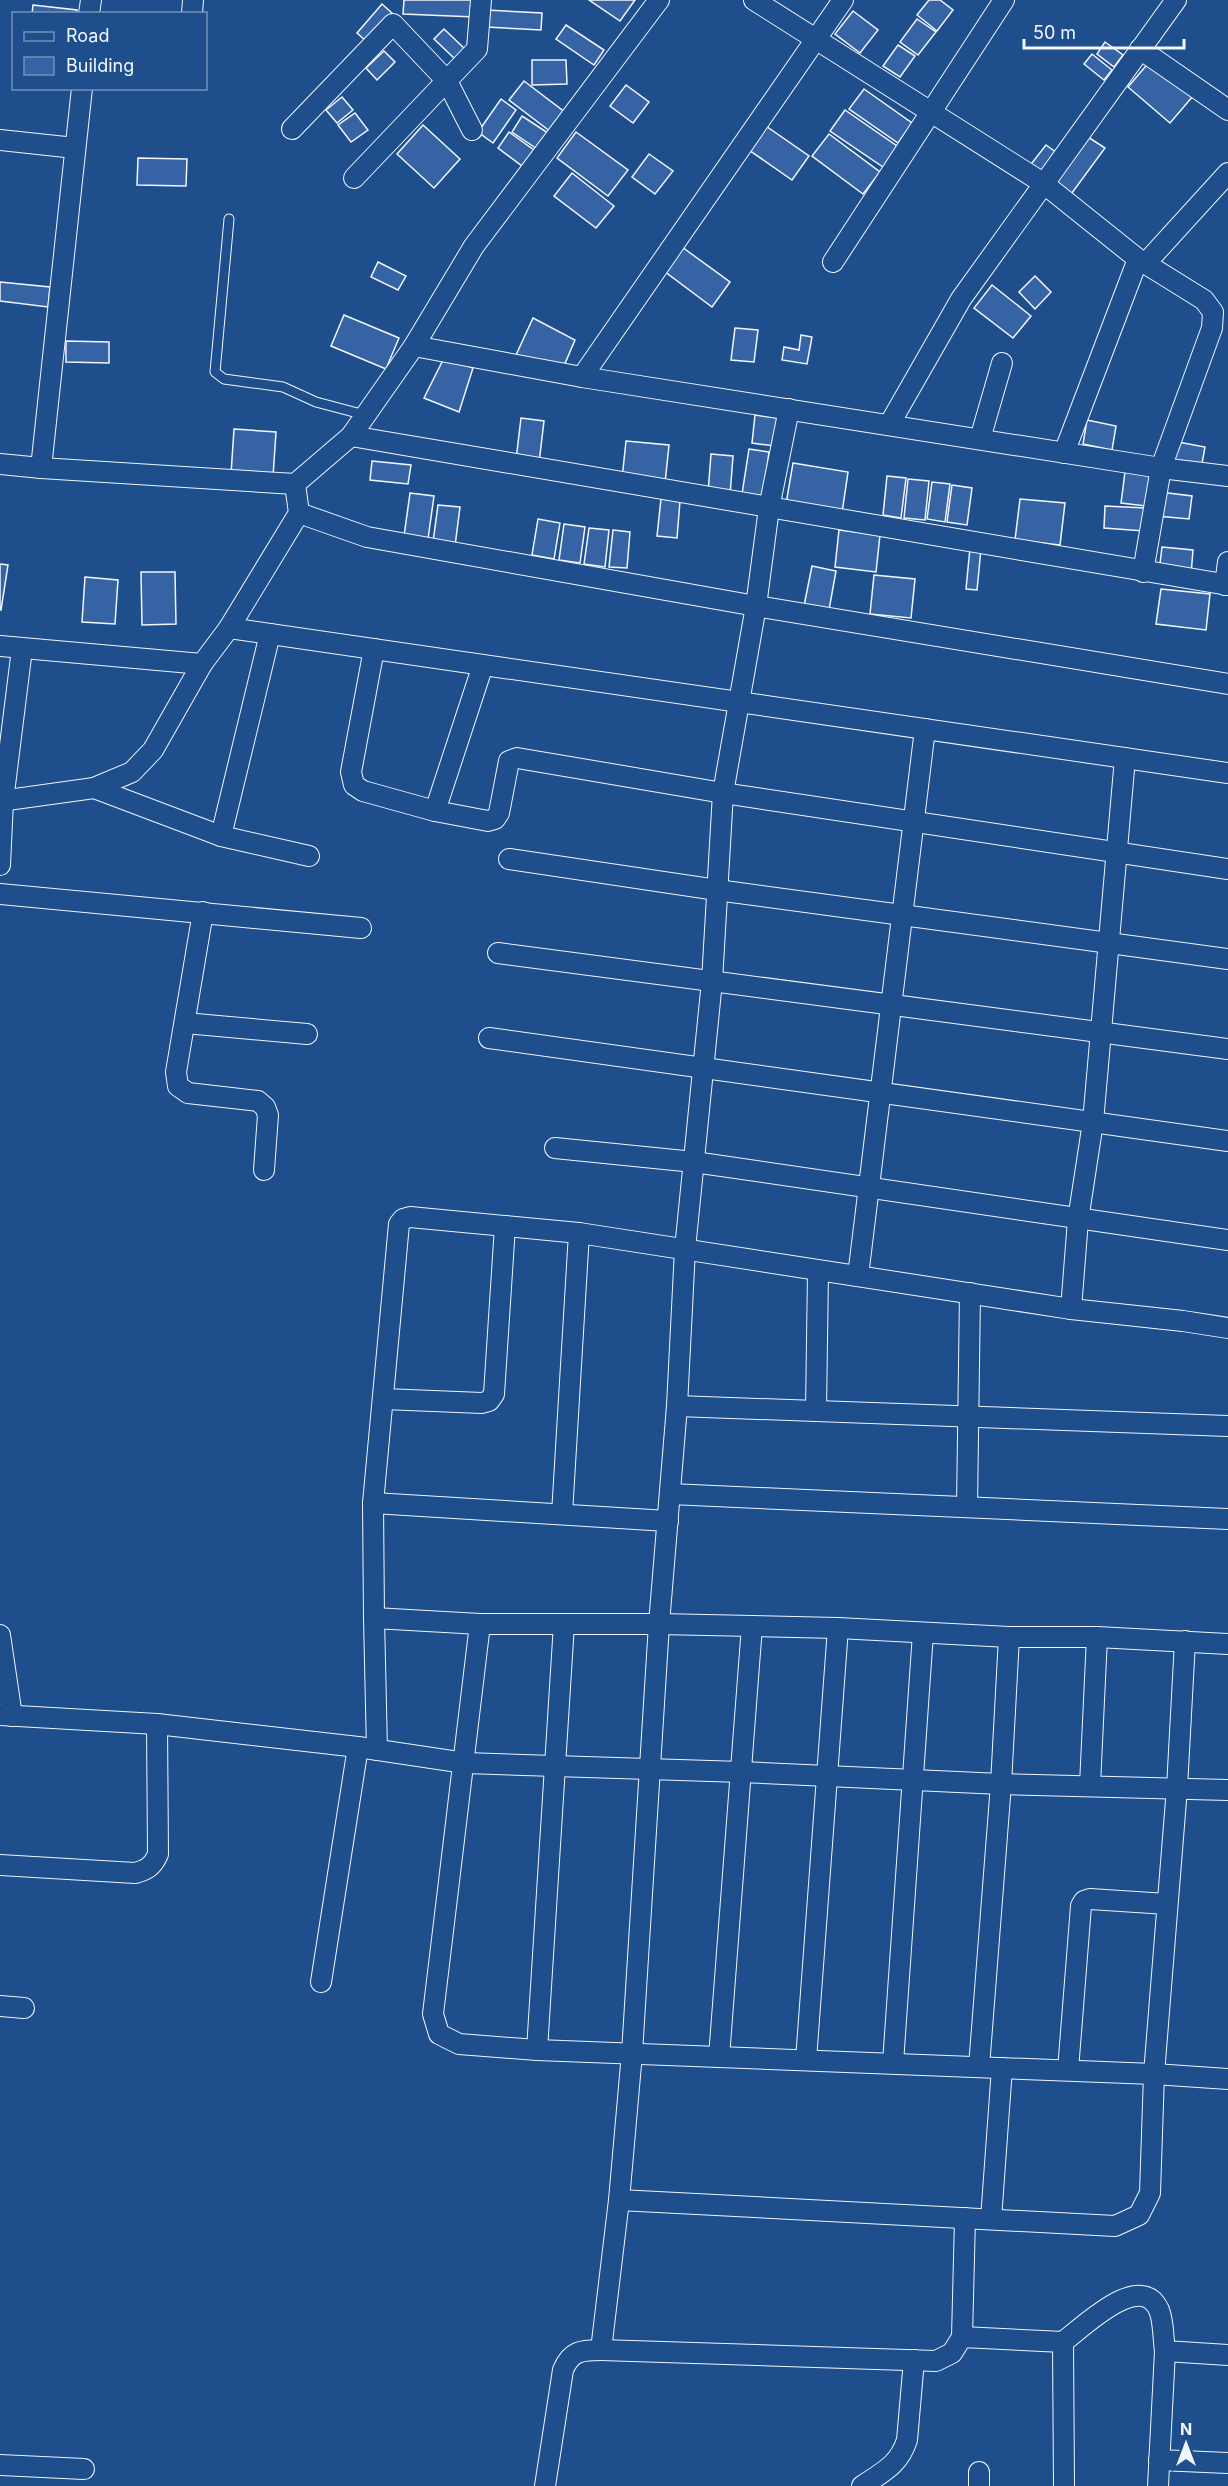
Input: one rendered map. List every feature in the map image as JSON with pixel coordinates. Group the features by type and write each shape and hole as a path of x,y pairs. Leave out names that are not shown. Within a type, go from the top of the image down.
{"street":[{"path":"354,178 477,49 482,0"},
{"path":"0,464 295,484 351,436 414,346 474,246 659,0"},
{"path":"753,0 1043,183 1142,262 1204,300 1213,312 1212,328 1161,468 1143,572"},
{"path":"582,376 843,0"},
{"path":"833,262 1004,0"},
{"path":"889,425 961,299 1176,0"},
{"path":"292,129 393,24 447,81 472,130"},
{"path":"1140,49 1228,110"},
{"path":"41,468 81,90"},
{"path":"0,140 75,148"},
{"path":"1064,453 1142,262 1228,173"},
{"path":"414,346 582,376 1064,453 1228,476"},
{"path":"980,439 1002,363"},
{"path":"601,2350 633,2053 659,1624 677,1407 685,1249 712,981 723,793 756,606 769,508 789,409"},
{"path":"351,436 1227,585 1228,562"},
{"path":"2,801 94,788 132,772 153,750 202,664 229,628 299,513 295,484"},
{"path":"299,513 367,537 756,606 1228,684"},
{"path":"229,628 1228,773"},
{"path":"221,836 270,634"},
{"path":"0,646 202,664"},
{"path":"0,865 2,801 22,648"},
{"path":"374,649 351,772 354,785 363,791 435,811 488,821 495,819 499,813 509,761 517,758 723,793 1228,869"},
{"path":"435,811 483,665"},
{"path":"858,1276 925,729"},
{"path":"1071,1309 1078,1220 1093,1122 1125,758"},
{"path":"94,788 221,836 309,856"},
{"path":"510,859 717,890 1228,959"},
{"path":"0,894 361,928"},
{"path":"203,912 176,1072 178,1086 188,1093 258,1101 265,1107 268,1115 264,1170"},
{"path":"498,953 1228,1049"},
{"path":"185,1023 307,1034"},
{"path":"489,1038 1228,1141"},
{"path":"555,1148 694,1162 869,1186 1078,1220 1228,1240"},
{"path":"321,1982 367,1748 374,1618 373,1503 399,1224 403,1219 410,1217 579,1233 1071,1309 1228,1328"},
{"path":"384,1399 482,1403 489,1401 494,1394 505,1226"},
{"path":"562,1514 579,1233"},
{"path":"816,1412 818,1271"},
{"path":"967,1507 970,1293"},
{"path":"677,1407 1228,1426"},
{"path":"670,1494 1228,1519"},
{"path":"373,1503 668,1521"},
{"path":"374,1618 480,1624 659,1624 838,1628 1009,1637 1097,1637 1228,1644"},
{"path":"480,1624 433,2014 439,2034 459,2044 537,2050 1068,2070 1228,2079"},
{"path":"537,2050 564,1624"},
{"path":"720,2057 752,1626"},
{"path":"806,2060 838,1628"},
{"path":"893,2063 923,1633"},
{"path":"0,1635 6,1715 158,1724 367,1748 465,1763 741,1772 827,1778 1228,1790"},
{"path":"979,2067 1001,1784 1009,1637"},
{"path":"1090,1785 1097,1637"},
{"path":"619,2199 1115,2226 1139,2215 1150,2193 1154,2074 1185,1641"},
{"path":"0,1865 135,1873 147,1870 155,1863 158,1854 158,1724"},
{"path":"1068,2070 1081,1906 1084,1901 1090,1899 1167,1904"},
{"path":"0,2006 24,2008"},
{"path":"991,2219 1002,2068"},
{"path":"545,2486 563,2370 568,2358 580,2350 936,2361 952,2353 962,2337 966,2218"},
{"path":"962,2337 1063,2342 1121,2298 1136,2296 1149,2299 1158,2310 1165,2351 1158,2486"},
{"path":"1063,2342 1064,2486"},
{"path":"1165,2351 1228,2355"},
{"path":"862,2486 898,2462 904,2452 914,2360"},
{"path":"1159,2460 1228,2463"},
{"path":"0,2465 84,2469"}],"lane":[{"path":"229,219 215,372 224,379 283,387 316,402 365,415"}],"building":[{"path":"404,0 476,0 475,17 403,14"},
{"path":"589,0 635,0 620,21"},
{"path":"929,0 940,0 953,10 937,31 917,15"},
{"path":"382,4 392,13 367,42 357,33"},
{"path":"33,5 77,10 76,12 32,12"},
{"path":"487,10 542,13 541,30 486,27"},
{"path":"853,11 878,30 860,53 835,34"},
{"path":"917,19 936,32 918,55 900,42"},
{"path":"566,25 604,50 594,65 556,39"},
{"path":"444,29 465,49 455,59 434,39"},
{"path":"1105,42 1123,55 1114,67 1097,54"},
{"path":"898,45 915,56 900,77 883,66"},
{"path":"384,51 395,62 377,80 366,68"},
{"path":"1092,54 1112,70 1104,80 1084,64"},
{"path":"532,60 566,60 567,84 532,85"},
{"path":"1151,60 1193,96 1170,123 1128,87"},
{"path":"524,81 566,113 551,132 509,100"},
{"path":"626,85 649,102 633,123 610,106"},
{"path":"864,89 912,123 898,143 849,109"},
{"path":"342,97 353,110 337,123 326,110"},
{"path":"501,99 516,110 493,143 478,132"},
{"path":"845,110 897,146 883,167 830,131"},
{"path":"355,113 368,130 351,142 338,125"},
{"path":"522,116 551,135 540,151 512,132"},
{"path":"763,124 809,156 792,180 746,148"},
{"path":"423,125 460,159 434,188 397,154"},
{"path":"509,132 538,153 526,169 498,148"},
{"path":"576,132 628,170 608,196 557,158"},
{"path":"829,134 880,172 863,194 812,156"},
{"path":"1088,137 1105,148 1069,197 1053,185"},
{"path":"1046,145 1060,155 1043,178 1028,168"},
{"path":"649,154 673,171 655,194 632,177"},
{"path":"138,158 187,159 186,186 137,185"},
{"path":"572,173 614,206 596,228 554,196"},
{"path":"682,247 730,282 712,307 664,271"},
{"path":"378,262 406,276 398,290 371,277"},
{"path":"1035,276 1051,292 1035,309 1019,292"},
{"path":"0,282 50,287 48,307 0,301"},
{"path":"992,285 1031,316 1013,338 974,308"},
{"path":"344,315 399,338 386,369 331,346"},
{"path":"533,318 575,340 563,368 516,355"},
{"path":"735,328 758,330 754,362 731,360"},
{"path":"801,335 812,337 807,364 782,360 784,347 799,350"},
{"path":"66,341 109,342 109,363 66,362"},
{"path":"444,358 473,368 459,412 424,398"},
{"path":"755,415 777,418 774,446 752,443"},
{"path":"521,418 544,421 539,463 516,460"},
{"path":"1087,420 1116,426 1112,450 1083,444"},
{"path":"234,429 276,432 273,477 231,474"},
{"path":"626,441 669,445 665,483 622,479"},
{"path":"1173,441 1205,447 1201,469 1169,463"},
{"path":"749,449 769,452 763,497 742,494"},
{"path":"711,454 733,456 730,495 708,493"},
{"path":"372,461 411,465 408,484 370,480"},
{"path":"793,463 848,472 842,513 786,504"},
{"path":"1125,472 1150,474 1146,506 1121,503"},
{"path":"887,476 906,478 901,518 883,515"},
{"path":"908,479 929,481 925,520 904,518"},
{"path":"932,482 950,484 945,522 927,519"},
{"path":"952,485 972,488 967,525 947,522"},
{"path":"1160,492 1192,496 1189,519 1157,516"},
{"path":"410,493 434,496 428,539 404,536"},
{"path":"661,499 680,501 677,538 657,536"},
{"path":"1020,499 1065,503 1060,545 1015,540"},
{"path":"438,505 460,507 455,546 433,542"},
{"path":"1105,506 1145,508 1144,531 1104,528"},
{"path":"538,519 560,523 554,559 532,555"},
{"path":"564,524 585,527 580,563 559,560"},
{"path":"589,528 609,530 605,567 584,564"},
{"path":"613,530 630,532 627,568 609,567"},
{"path":"839,530 880,535 876,572 835,567"},
{"path":"1162,547 1193,550 1191,575 1159,572"},
{"path":"970,548 981,549 977,590 966,589"},
{"path":"0,564 8,565 1,610 0,610"},
{"path":"812,566 836,571 829,610 804,606"},
{"path":"141,572 175,572 176,624 142,625"},
{"path":"874,575 915,579 911,618 870,614"},
{"path":"85,577 118,580 115,624 82,622"},
{"path":"1161,589 1210,594 1206,630 1156,624"}]}
